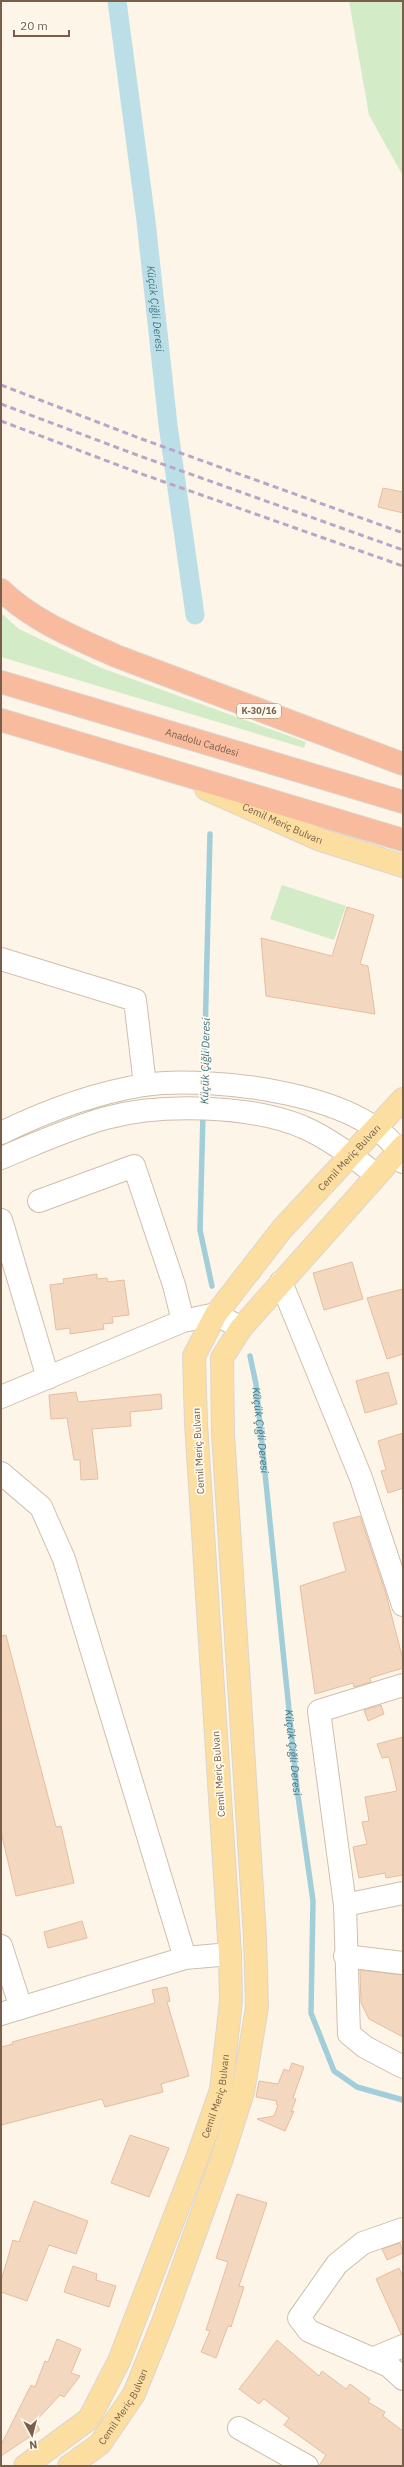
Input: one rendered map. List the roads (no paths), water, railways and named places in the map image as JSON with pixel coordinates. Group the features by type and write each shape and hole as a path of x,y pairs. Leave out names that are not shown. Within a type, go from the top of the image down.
{"highway":[{"name":"K-30/16","path":"1,590 17,606 72,636 116,656 403,764"},
{"name":"Anadolu Caddesi","path":"1,682 403,802"},
{"path":"1,720 167,771 403,840"},
{"path":"1,726 26,728"}],"main road":[{"name":"Cemil Meriç Bulvarı","path":"167,771 318,840 403,866"},
{"name":"Cemil Meriç Bulvarı","path":"25,2466 89,2419 122,2354 221,2090 231,2001 230,1954 196,1423 194,1356 216,1314 282,1229 375,1127 403,1099"},
{"name":"Cemil Meriç Bulvarı","path":"69,2466 100,2444 134,2394 163,2322 243,2092 257,2007 255,1937 223,1433 222,1358 241,1328 280,1282 376,1175 402,1153"}],"street":[{"path":"1,959 135,1000 145,1085"},
{"path":"1,1133 55,1109 97,1096 145,1085 233,1085 290,1094 344,1112 375,1127 402,1153"},
{"path":"1,1158 106,1118 140,1111 175,1109 232,1111 258,1115 301,1127 351,1155 376,1175"},
{"path":"39,1201 134,1166 174,1285 183,1321"},
{"path":"1,1220 48,1378"},
{"path":"280,1282 361,1478 403,1605"},
{"path":"1,1397 183,1321 216,1314 241,1328"},
{"path":"1,1473 41,1507 64,1559 185,1958"},
{"path":"403,1685 319,1711 345,1905 345,1956 349,2034 365,2047 403,2067"},
{"path":"345,1905 403,1893"},
{"path":"1,1946 11,2011 185,1958 230,1954"},
{"path":"345,1956 403,1963"},
{"path":"403,2229 363,2243 337,2264 299,2318 309,2331 389,2366 403,2379"},
{"path":"372,2359 403,2346"},
{"path":"239,2428 307,2466"}],"waterway":[{"name":"Küçük Çiğli Deresi","path":"117,1 146,221 168,425 195,615"},
{"name":"Küçük Çiğli Deresi","path":"204,1079 210,834"},
{"name":"Küçük Çiğli Deresi","path":"203,1114 200,1230 212,1286"},
{"name":"Küçük Çiğli Deresi","path":"250,1356 256,1384 297,1789 313,1901 311,2013 334,2071 357,2087 403,2100"}],"railway":[{"path":"1,385 139,438 403,533"},
{"path":"1,404 137,455 403,550"},
{"path":"1,421 139,473 403,566"}]}
